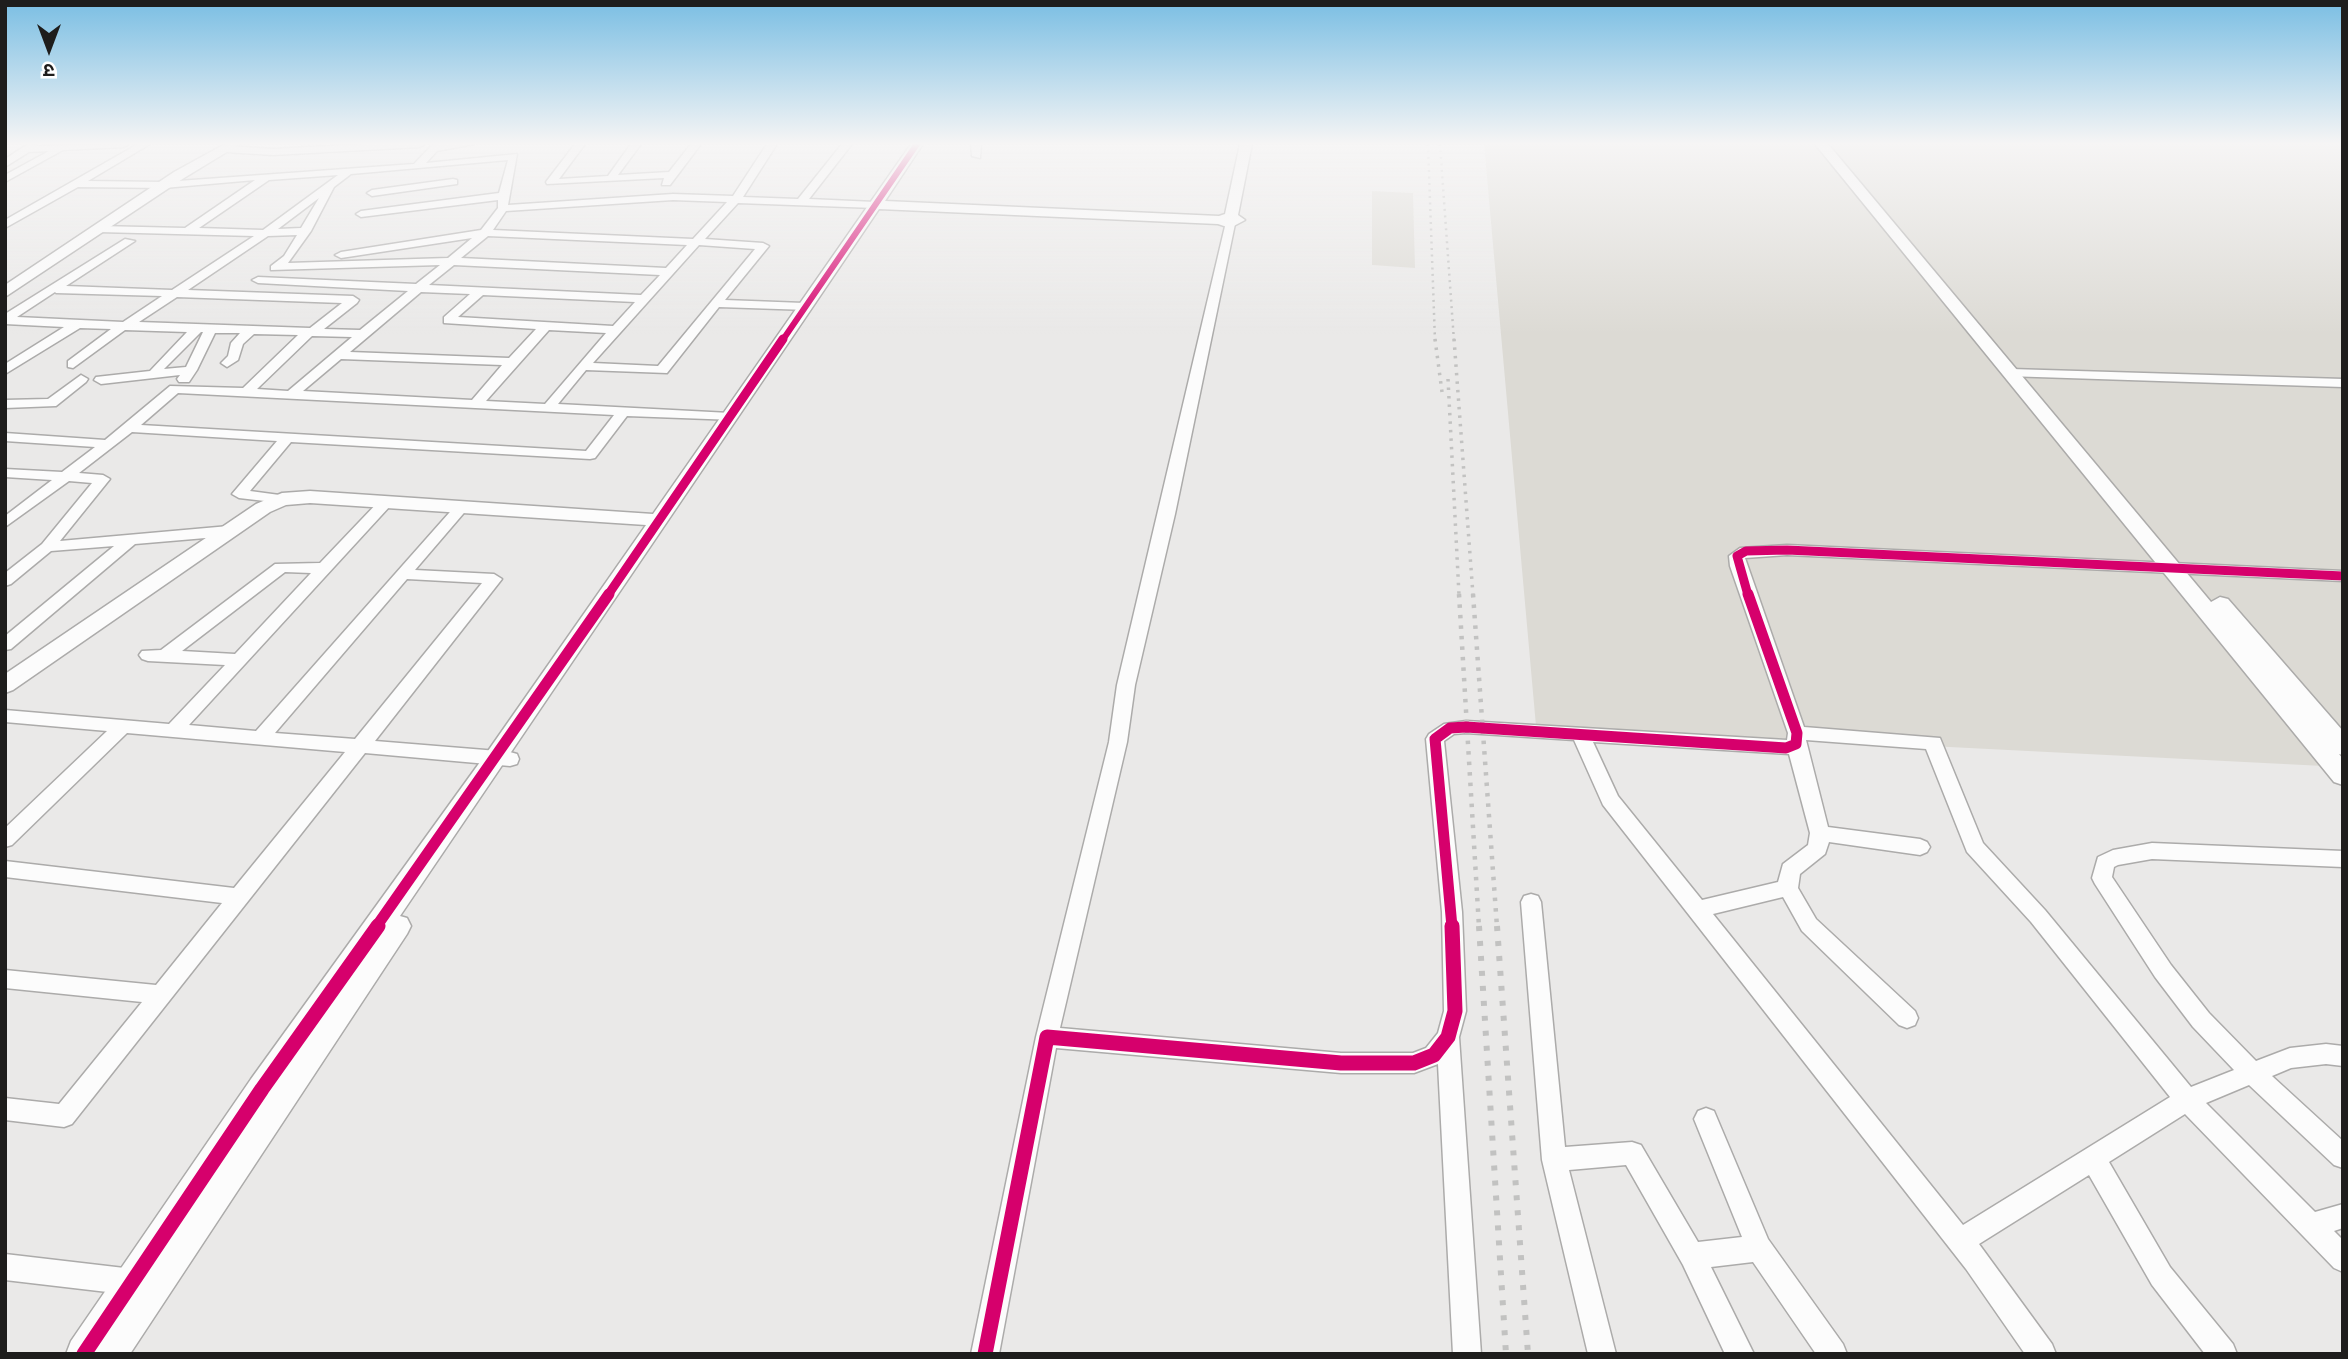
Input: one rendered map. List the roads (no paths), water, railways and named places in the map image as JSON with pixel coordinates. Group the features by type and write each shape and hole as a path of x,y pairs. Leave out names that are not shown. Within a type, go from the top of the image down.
{"street":[{"path":"5,225 36,207"},
{"path":"5,292 131,207"},
{"path":"186,232 222,207"},
{"path":"73,364 124,326 175,295 299,207"},
{"path":"235,297 288,258 320,207"},
{"path":"361,214 413,207"},
{"path":"293,393 485,233 500,207"},
{"path":"549,407 615,330 727,207"},
{"path":"109,1354 659,520 878,207"},
{"path":"936,207 1227,220"},
{"path":"985,1354 1047,1037 1118,742 1126,685 1167,514 1230,207"},
{"path":"1876,207 2020,373 2343,383"},
{"path":"1884,207 2179,567 2343,776"},
{"path":"99,229 265,233 306,231"},
{"path":"337,256 485,233 763,246 662,370 583,366"},
{"path":"85,240 248,245"},
{"path":"621,249 630,240"},
{"path":"5,319 129,241"},
{"path":"602,269 611,259"},
{"path":"276,267 449,261 669,272"},
{"path":"258,280 644,299"},
{"path":"56,289 352,300 311,332 248,391"},
{"path":"480,291 448,320 615,330"},
{"path":"716,303 816,296"},
{"path":"83,1354 262,1089 504,758 816,296"},
{"path":"5,319 363,334"},
{"path":"5,370 77,324"},
{"path":"477,403 546,326"},
{"path":"8,520 109,444 175,389 191,370 204,329"},
{"path":"153,374 169,355 204,329"},
{"path":"227,363 234,357 237,343 251,330"},
{"path":"338,355 512,362"},
{"path":"5,359 21,360"},
{"path":"101,380 191,370"},
{"path":"5,404 51,403 81,379"},
{"path":"175,389 730,416"},
{"path":"129,428 590,455 624,411"},
{"path":"5,437 109,444"},
{"path":"288,438 239,495 282,499 310,497 659,520"},
{"path":"5,472 103,479 47,547 5,581"},
{"path":"5,685 263,508 282,499"},
{"path":"174,730 386,502"},
{"path":"261,737 462,507"},
{"path":"47,547 229,531"},
{"path":"5,645 130,540"},
{"path":"1907,1018 1809,925 1788,888 1790,870 1818,849 1821,833 1796,739 1738,566 1737,556 1746,551 1787,550 2343,576"},
{"path":"239,660 156,656 281,567 324,568"},
{"path":"2179,567 2343,747"},
{"path":"5,1109 64,1116 494,579 403,574"},
{"path":"5,716 504,758"},
{"path":"5,840 123,726"},
{"path":"1467,1354 1448,1037 1455,1011 1452,912 1435,739 1450,728 1786,748 1796,739 1933,743 1975,847 1991,868 2038,916 2187,1100 2343,1259"},
{"path":"1581,736 1610,800 1960,1241 2042,1354"},
{"path":"1821,833 1920,847"},
{"path":"2343,859 2152,851 2113,858 2105,863 2102,878 2163,971 2201,1020 2252,1073 2343,1157"},
{"path":"5,869 241,897"},
{"path":"1697,910 1788,888"},
{"path":"1531,902 1554,1160 1602,1354"},
{"path":"5,979 161,995"},
{"path":"1047,1037 1390,1065 1414,1063 1434,1055 1448,1037"},
{"path":"1960,1241 2187,1100 2290,1058 2326,1054 2343,1056"},
{"path":"1706,1119 1759,1248 1833,1354"},
{"path":"1554,1160 1632,1153 1692,1256 1740,1354"},
{"path":"2093,1158 2161,1276 2223,1354"},
{"path":"2310,1226 2343,1216"},
{"path":"1692,1256 1759,1248"},
{"path":"5,1267 133,1282"}],"railway":[{"path":"1430,207 1435,341"},
{"path":"1445,207 1454,341"},
{"path":"1435,339 1442,392"},
{"path":"1454,339 1473,595"},
{"path":"1448,379 1459,595"},
{"path":"1459,594 1479,927"},
{"path":"1473,594 1497,927"},
{"path":"1479,926 1506,1354"},
{"path":"1497,926 1528,1354"}]}
